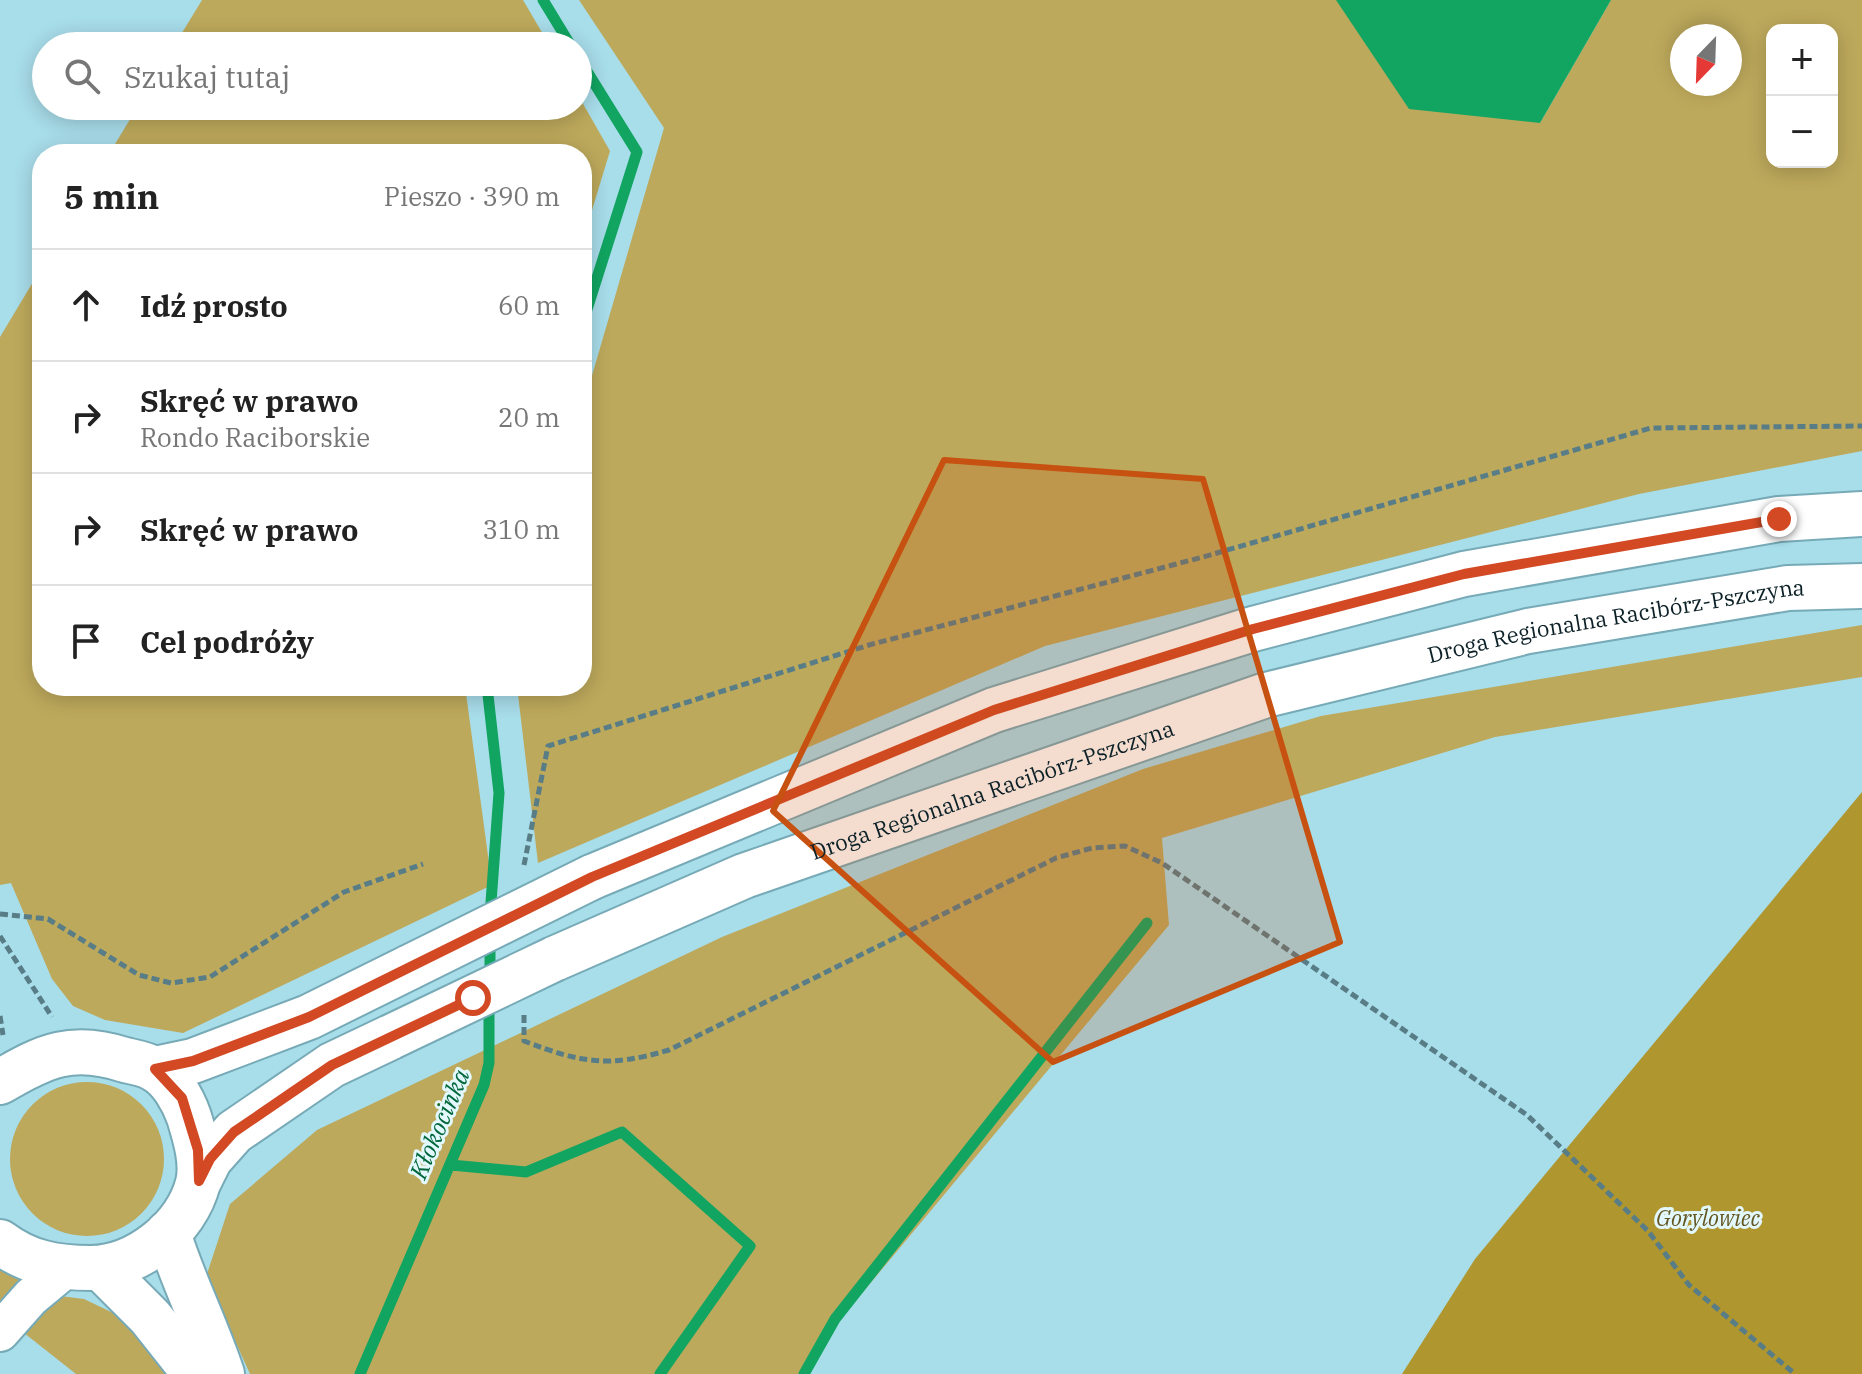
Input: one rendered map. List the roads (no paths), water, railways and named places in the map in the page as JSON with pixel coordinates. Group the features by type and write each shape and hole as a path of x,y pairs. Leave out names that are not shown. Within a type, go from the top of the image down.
{"main road":[{"path":"3,1083 43,1058 75,1051 95,1051 155,1069 193,1061 309,1017 592,877 994,710 1253,629 1464,574 1779,519 1862,514"},
{"name":"Droga Regionalna Racibórz-Pszczyna","path":"168,1233 187,1207 210,1159 234,1132 332,1065 554,959 744,876 1266,695 1528,631 1788,588 1862,586"},
{"path":"155,1069 182,1098 198,1150 199,1181"},
{"path":"0,1242 26,1258 47,1266 84,1268 135,1257 168,1233 222,1374"},
{"path":"84,1268 142,1308 195,1374"}],"street":[{"path":"0,1332 31,1297 84,1268"}],"waterway":[{"name":"Kłokocinka","path":"543,0 562,32"},
{"name":"Kłokocinka","path":"592,80 637,152 592,294"},
{"name":"Kłokocinka","path":"488,696 499,793 490,916"},
{"path":"804,1374 835,1319 1147,923"},
{"name":"Kłokocinka","path":"490,938 490,980"},
{"name":"Kłokocinka","path":"360,1374 484,1085 489,1063 489,1002"},
{"path":"451,1165 526,1172 622,1132 750,1246 660,1374"}],"park label":[{"name":"Gorylowiec","path":"1708,1218"}]}
